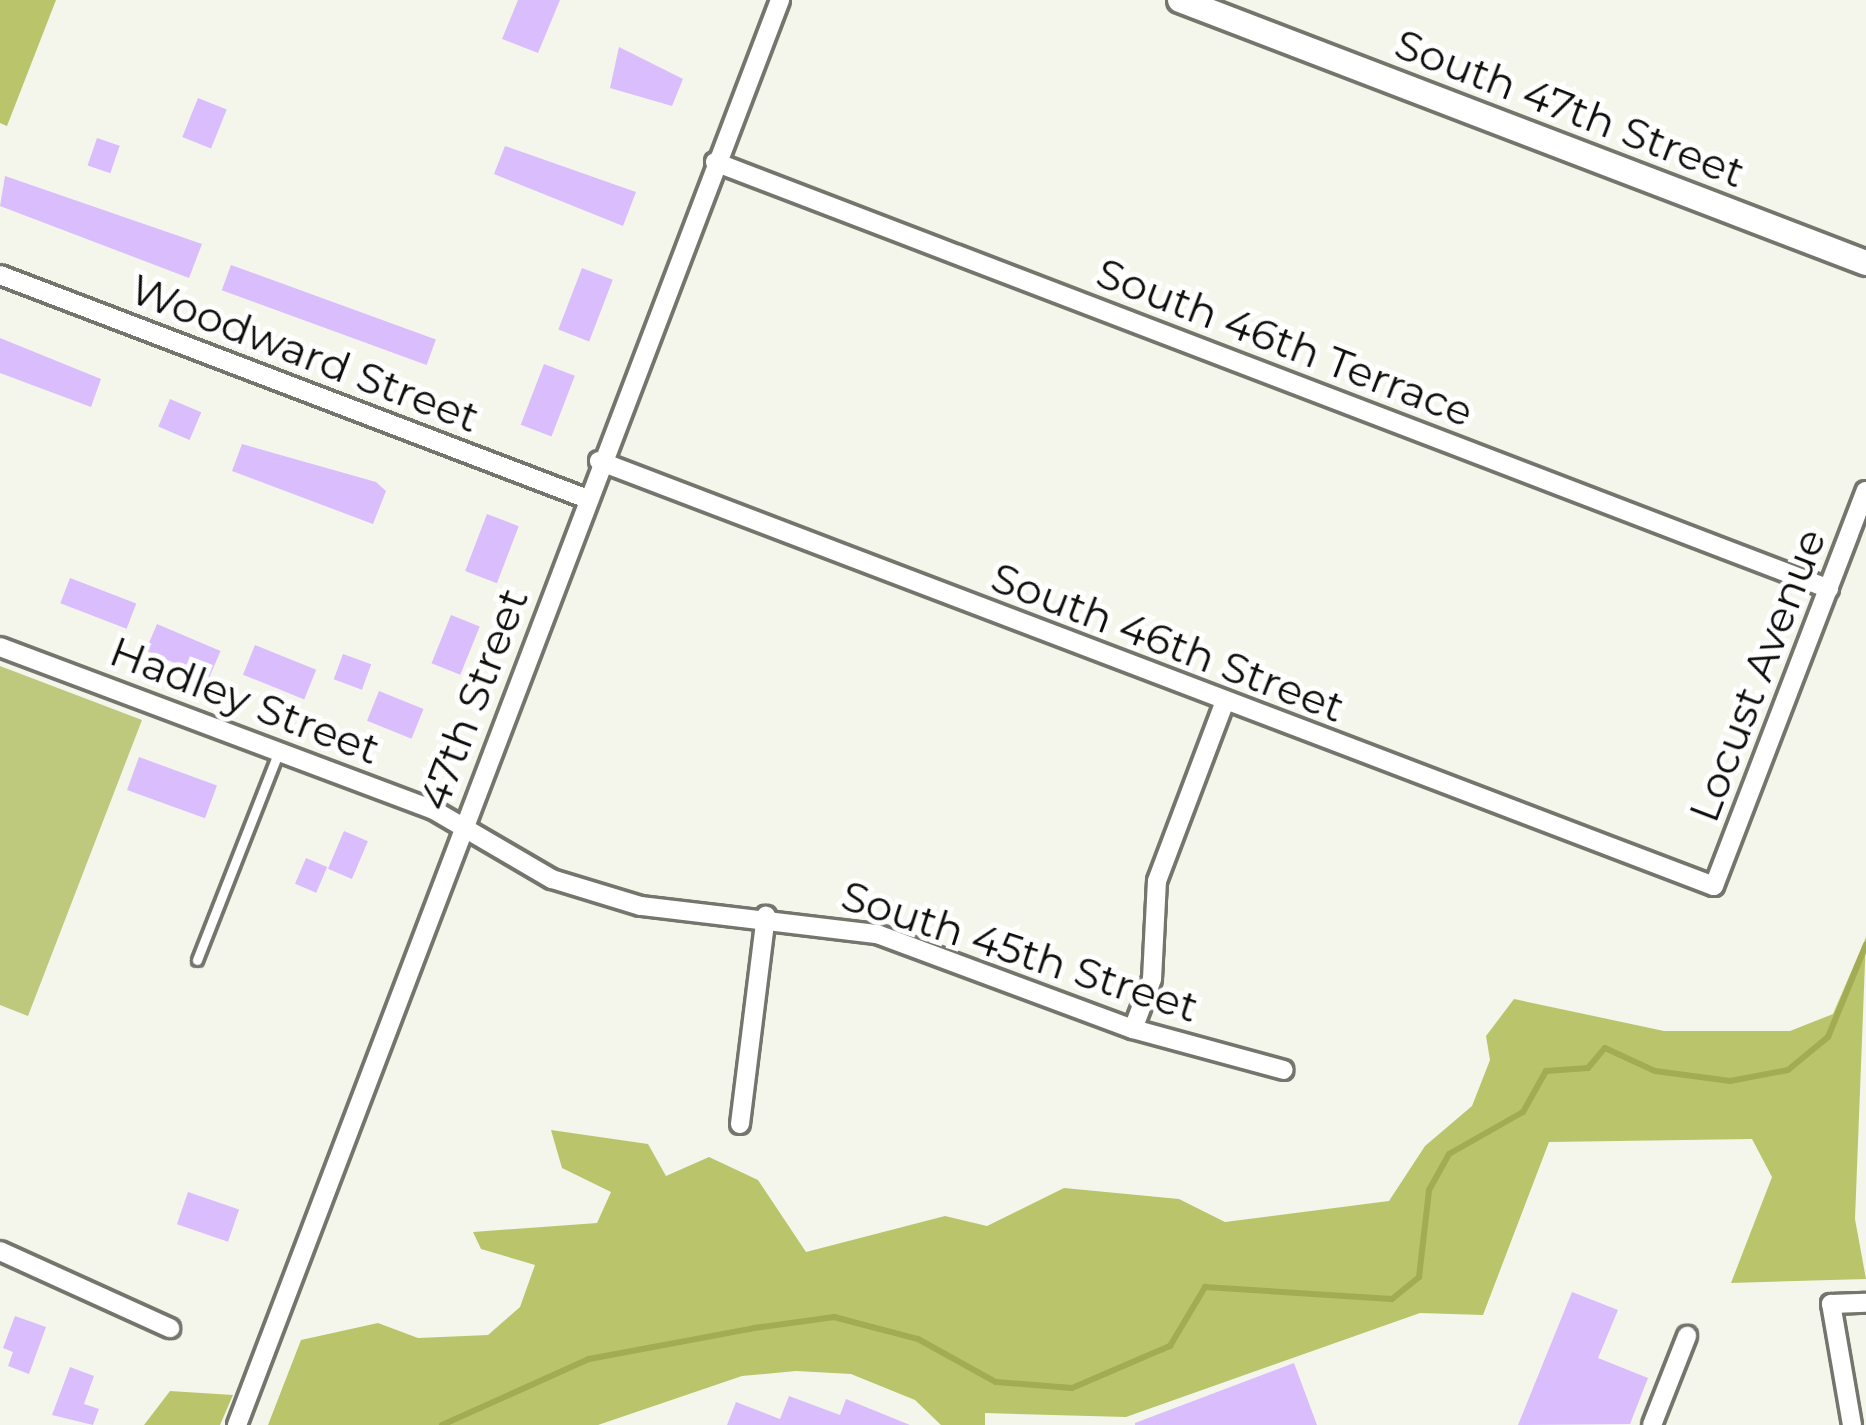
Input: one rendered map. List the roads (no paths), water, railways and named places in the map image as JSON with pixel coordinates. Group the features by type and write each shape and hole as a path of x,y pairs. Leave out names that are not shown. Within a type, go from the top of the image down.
{"main road":[{"name":"South 47th Street","path":"1180,0 1866,263"}],"street":[{"name":"47th Street","path":"237,1425 599,461 780,0"},
{"name":"South 46th Terrace","path":"715,162 1829,589"},
{"name":"Woodward Street","path":"0,275 585,498"},
{"name":"South 46th Street","path":"599,461 1224,704 1714,886"},
{"name":"Locust Avenue","path":"1714,886 1866,491"},
{"name":"Hadley Street","path":"0,646 461,826"},
{"path":"1133,1029 1152,979 1157,881 1224,704"},
{"name":"South 45th Street","path":"461,826 552,879 640,906 766,916 877,934 1133,1029 1284,1070"},
{"path":"740,1124 766,916"},
{"path":"0,1251 170,1328"},
{"path":"1852,1425 1831,1304 1866,1303"},
{"path":"1652,1425 1687,1336"}],"lane":[{"path":"197,960 279,752"}],"waterway":[{"path":"442,1425 589,1359 834,1317 918,1339 996,1382 1072,1388 1170,1346 1205,1287 1392,1299 1419,1277 1429,1190 1449,1154 1523,1112 1546,1071 1588,1068 1605,1048 1655,1071 1730,1081 1788,1070 1828,1037 1866,945"}]}
